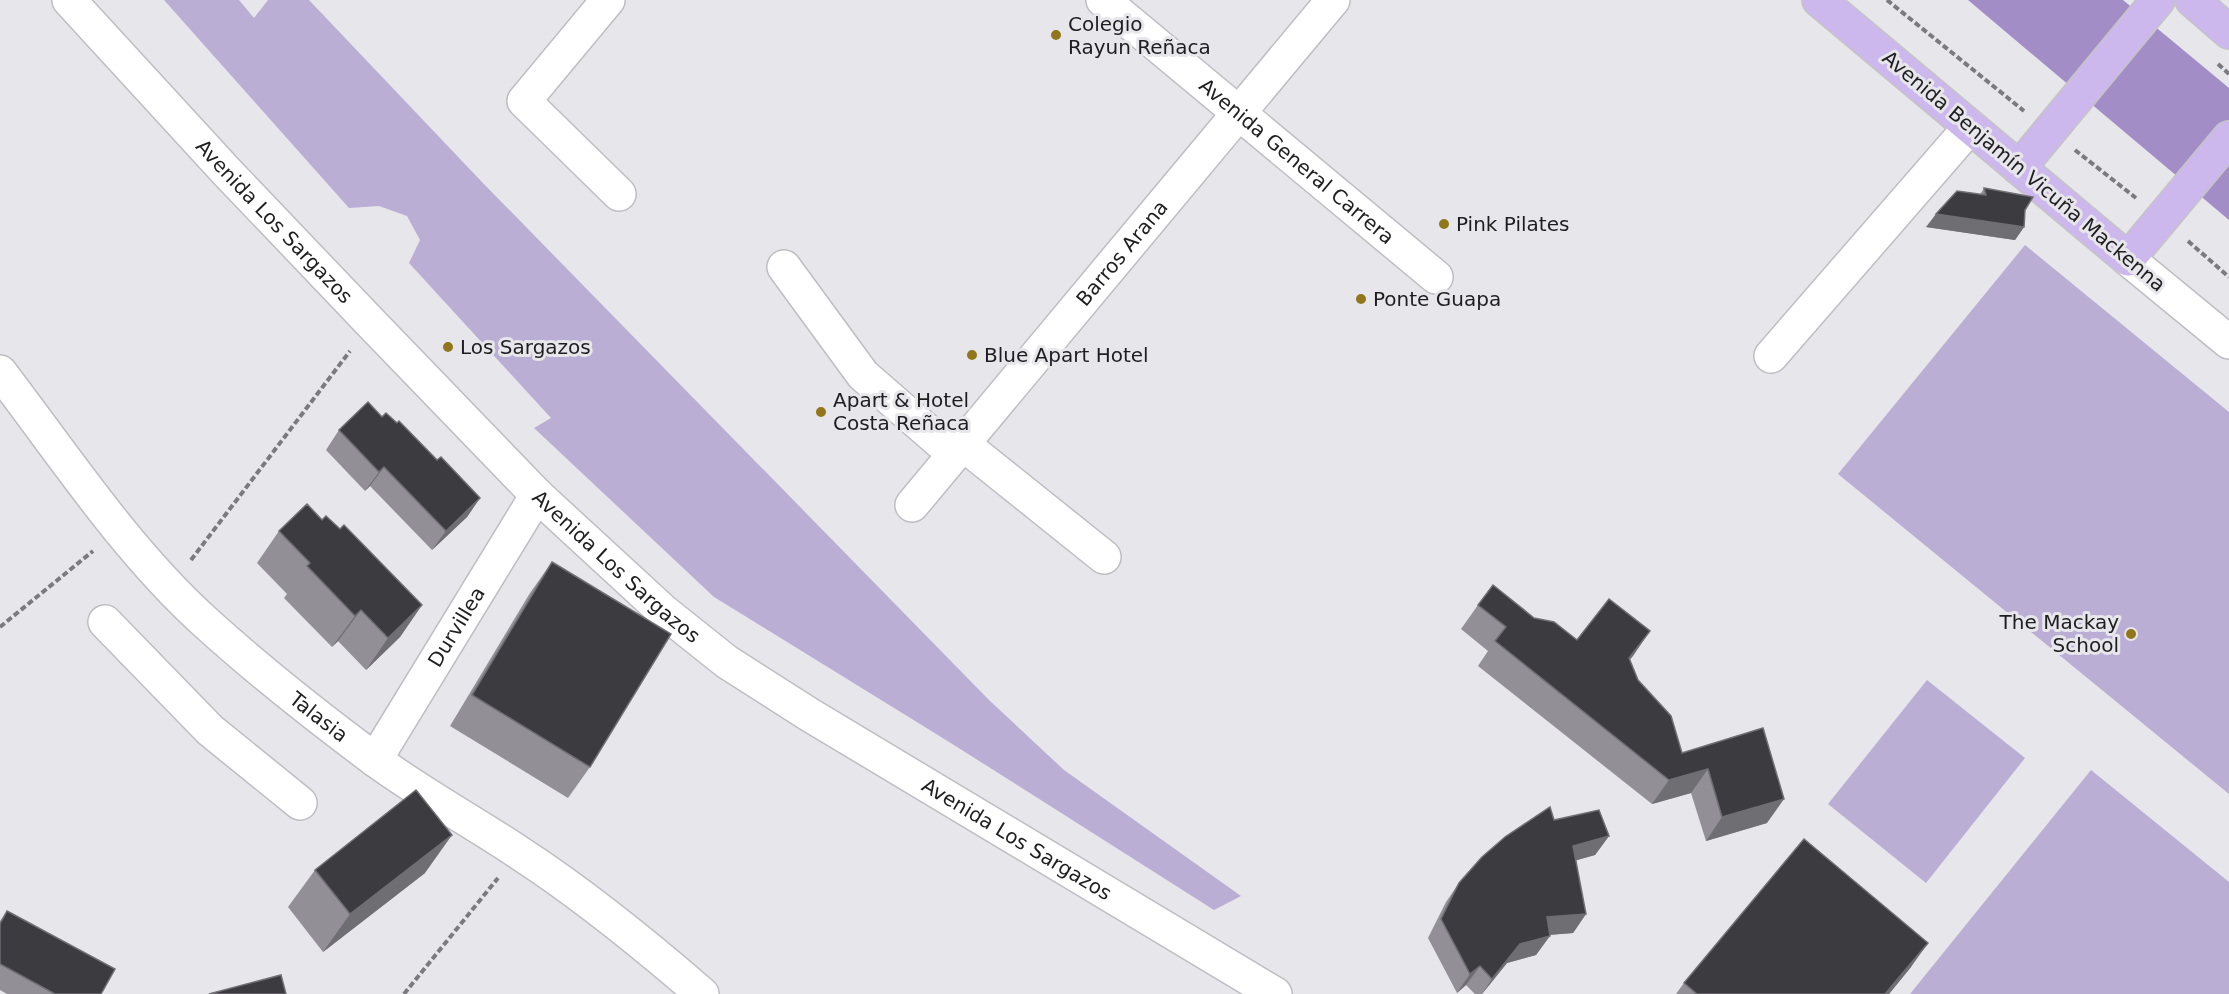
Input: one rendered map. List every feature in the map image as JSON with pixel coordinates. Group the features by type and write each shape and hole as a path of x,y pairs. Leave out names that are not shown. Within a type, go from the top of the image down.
{"main road":[{"name":"Avenida Benjamín Vicuña Mackenna","path":"1819,0 2128,259"},
{"path":"2192,0 2229,32"},
{"path":"2019,168 2155,4"},
{"path":"2128,259 2229,138"}],"street":[{"name":"Avenida Los Sargazos","path":"69,0 217,162 537,495 663,611 727,662 810,715 1275,994"},
{"path":"608,0 524,101 619,194"},
{"name":"Avenida General Carrera","path":"1103,0 1436,277"},
{"name":"Barros Arana","path":"912,505 1333,0"},
{"path":"1771,356 1970,127"},
{"name":"Avenida Benjamín Vicuña Mackenna","path":"2128,259 2229,342"},
{"path":"784,267 863,375 1104,557"},
{"name":"Talasia","path":"0,372 119,530 162,580 204,621 270,679 375,760 519,852 588,901 702,994"},
{"name":"Durvillea","path":"375,760 537,495"},
{"path":"105,622 210,730 300,803"}],"path":[{"path":"162,580 183,570 371,323"},
{"path":"0,627 119,530"},
{"path":"404,994 519,852"}],"shaded area":[{"path":"164,0 239,0 254,18 268,0 309,0 481,181 989,700 1064,770 1241,896 1214,910 954,745 714,597 534,428 551,418 409,263 420,240 407,216 379,206 349,208"},
{"path":"1968,0 2123,0 2229,88 2229,220"},
{"name":"The Mackay School","path":"2025,245 2229,412 2229,794 1838,474"},
{"path":"1927,680 2025,758 1926,883 1828,804"},
{"path":"2091,770 2229,882 2229,994 1910,994"}],"building":[{"path":"1984,188 2033,197 2025,210 2024,227 1936,214 1957,191 1986,195"},
{"path":"368,402 382,417 386,413 397,423 399,421 437,460 441,457 480,498 446,531 384,467 379,472 339,430"},
{"path":"307,504 322,520 326,516 340,529 344,525 422,605 388,638 361,610 355,616 307,566 310,563 279,531"},
{"path":"552,562 671,634 590,767 472,695"},
{"path":"1493,585 1534,618 1554,622 1577,640 1609,599 1650,631 1629,658 1638,680 1671,716 1682,753 1763,728 1784,799 1722,817 1708,769 1669,780 1495,641 1506,627 1478,605"},
{"path":"416,790 452,835 350,914 315,870"},
{"path":"1550,807 1554,820 1599,810 1609,836 1573,846 1586,914 1547,917 1550,936 1520,944 1492,979 1480,966 1470,974 1441,919 1459,883 1482,857 1505,837"},
{"path":"1804,839 1928,943 1885,994 1697,994 1684,983"},
{"path":"7,911 115,969 101,994 55,994 0,964 0,924"},
{"path":"281,975 286,994 209,994"}],"place":[{"name":"Colegio Rayun Reñaca","path":"1056,35"},
{"name":"Pink Pilates","path":"1444,224"},
{"name":"Ponte Guapa","path":"1361,299"},
{"name":"Los Sargazos","path":"448,347"},
{"name":"Blue Apart Hotel","path":"972,355"},
{"name":"Apart & Hotel Costa Reñaca","path":"821,412"},
{"name":"The Mackay School","path":"2131,634"}]}
